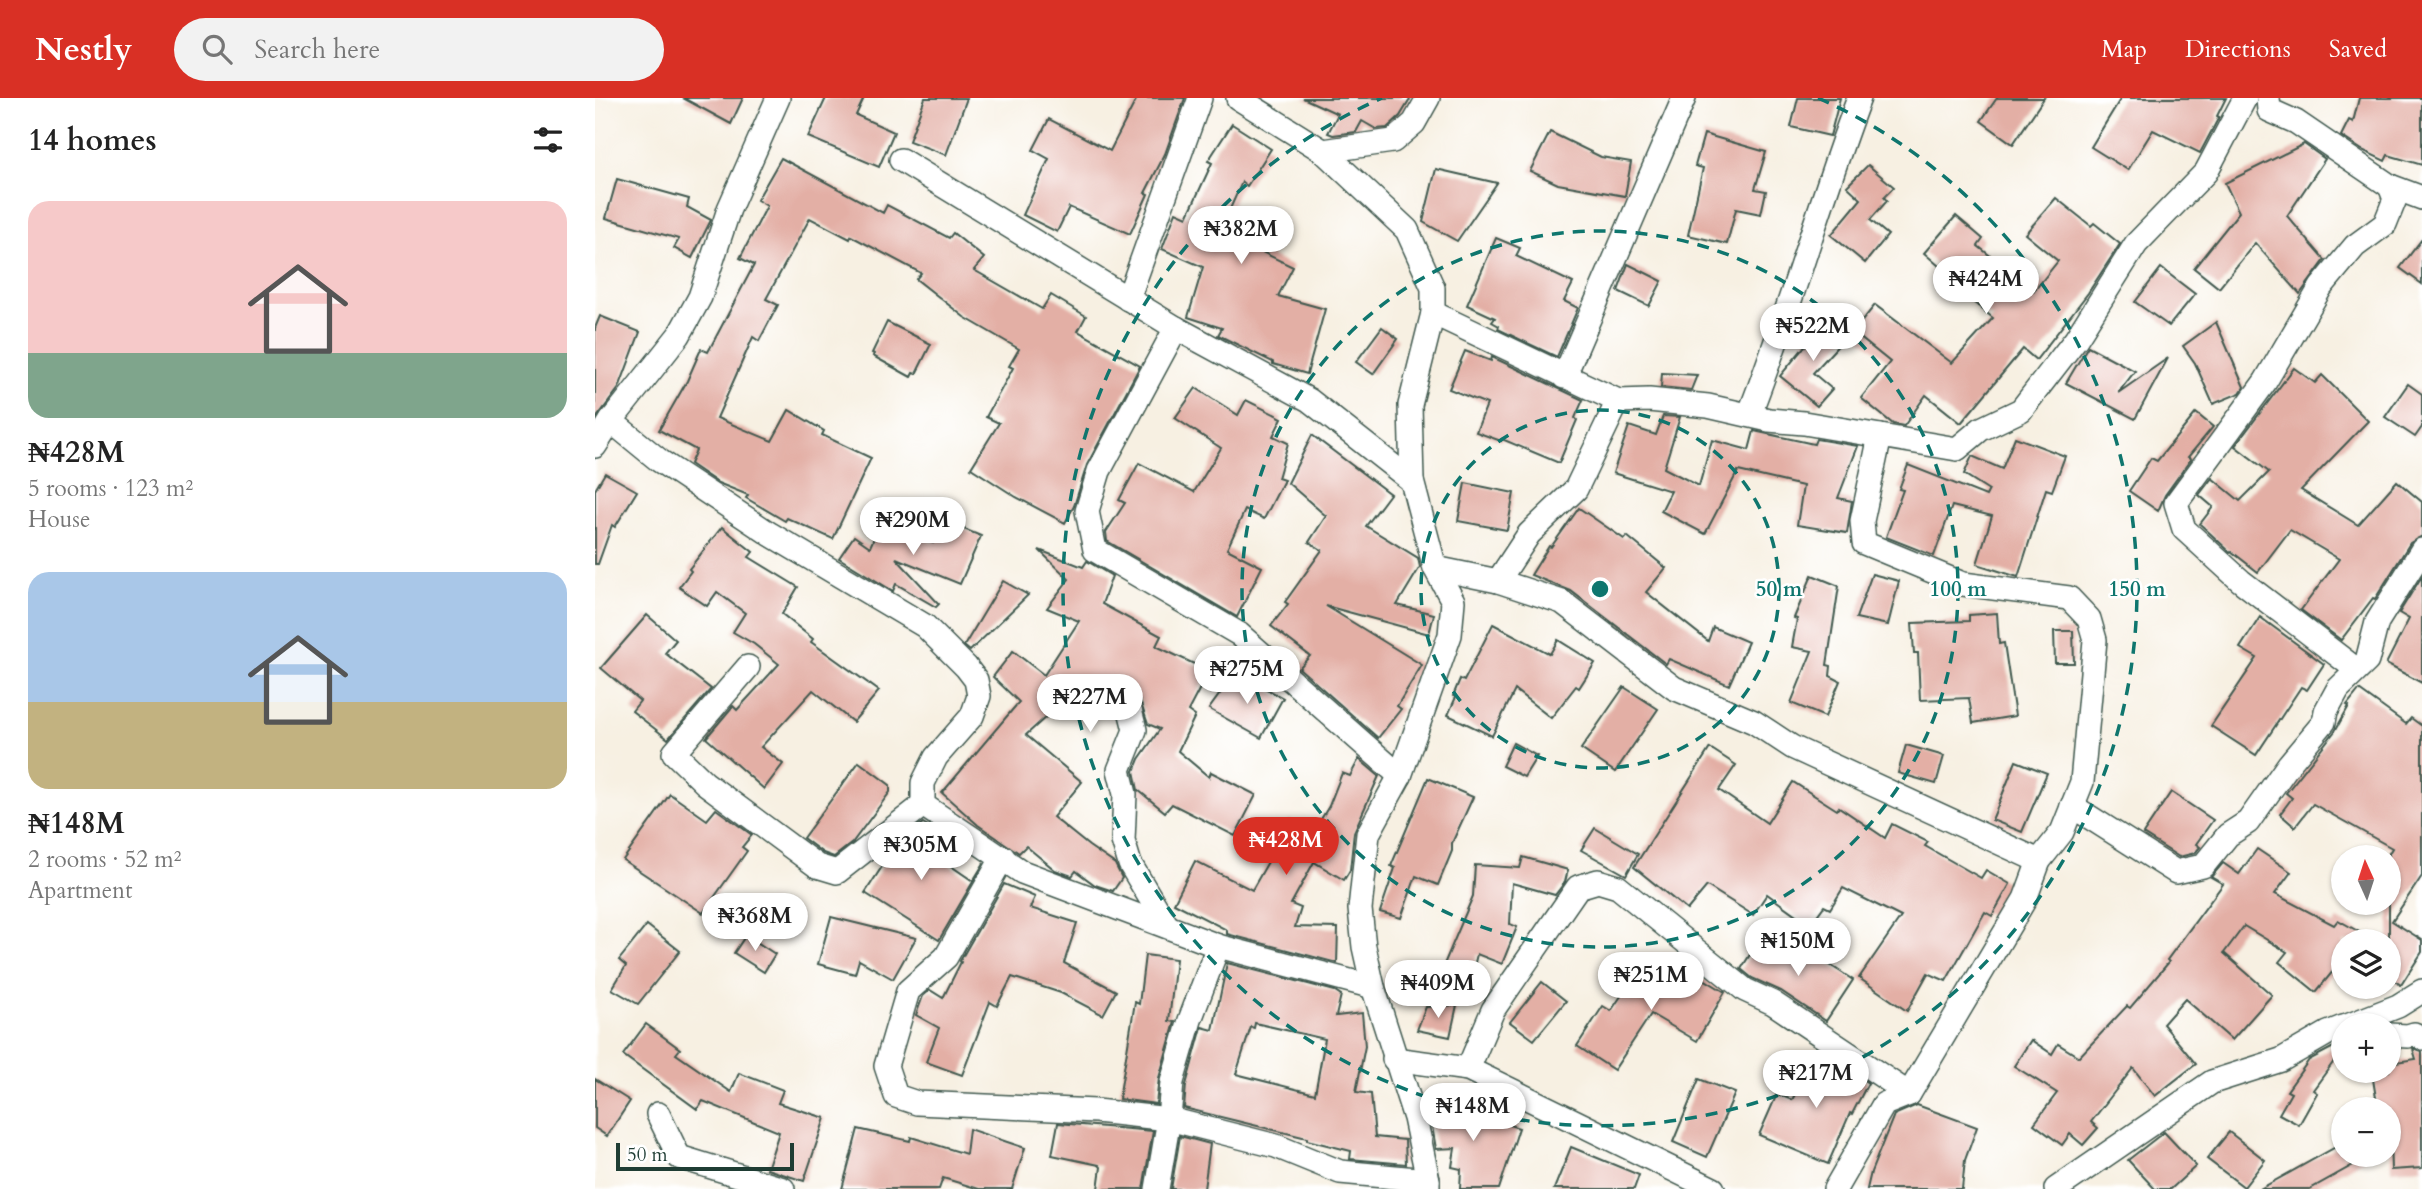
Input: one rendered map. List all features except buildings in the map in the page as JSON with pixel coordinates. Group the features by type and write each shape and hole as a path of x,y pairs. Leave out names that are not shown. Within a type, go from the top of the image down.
{"street":[{"path":"595,446 611,421 679,335 700,297 729,209 778,98"},
{"path":"1128,299 1200,98"},
{"path":"1003,857 946,957 908,991 886,1066 896,1096 917,1103 1096,1111 1169,1119 1276,1146 1340,1172 1428,1185 1415,1118 1373,987 1364,947 1360,909 1368,834 1400,776 1450,635 1453,601 1435,568 1412,481 1410,405 1433,313 1433,288 1407,230 1323,151 1238,98"},
{"path":"1323,151 1393,141 1414,123 1428,98"},
{"path":"1564,377 1684,98"},
{"path":"1749,415 1774,353 1833,164 1859,98"},
{"path":"1433,313 1618,401 1650,400 1708,406 1958,449 1981,429 2021,410 2076,339 2137,244 2206,172 2245,98"},
{"path":"2268,98 2269,110 2296,122 2390,186 2422,198"},
{"path":"901,160 1176,328 1309,400 1412,481"},
{"path":"2357,670 2241,581 2184,529 2176,503 2265,382 2321,287 2354,246 2385,225 2395,199 2390,186"},
{"path":"1176,328 1099,471 1087,511 1095,550 1239,634 1400,776"},
{"path":"1498,581 1528,534 1576,489 1618,401"},
{"path":"611,421 660,461 770,534 925,626 966,667 976,680 979,696 972,716 936,757 923,783 923,805"},
{"path":"1835,1189 1884,1104 1909,1094 2025,899 2039,861 2061,832 2082,782 2095,640 2089,619 2070,598 1963,584 1864,543 1862,521 1880,436"},
{"path":"2072,806 2176,872 2203,866 2228,835 2248,822 2289,764 2324,722 2326,711 2338,689 2367,661 2377,622 2422,550"},
{"path":"1435,568 1498,581 1562,602 1674,688 1754,722 1793,747 2039,861"},
{"path":"748,667 674,752 705,783 817,866 837,872 923,805"},
{"path":"1130,710 1136,730 1119,770 1125,794 1123,841 1130,864 1167,926"},
{"path":"923,805 1022,872 1218,946 1373,987"},
{"path":"1468,1069 1493,1010 1547,931 1578,887 1598,881 1618,887 1745,990 1773,1003 1909,1094"},
{"path":"1157,1189 1169,1119 1172,1082 1189,1020 1218,946"},
{"path":"2381,1013 2422,991"},
{"path":"2401,1036 2414,1034 2422,1038"},
{"path":"2069,1185 2212,1082 2281,1060 2331,1035"},
{"path":"1394,1059 1468,1069 1713,1189"},
{"path":"658,1115 679,1157 783,1189"}]}
